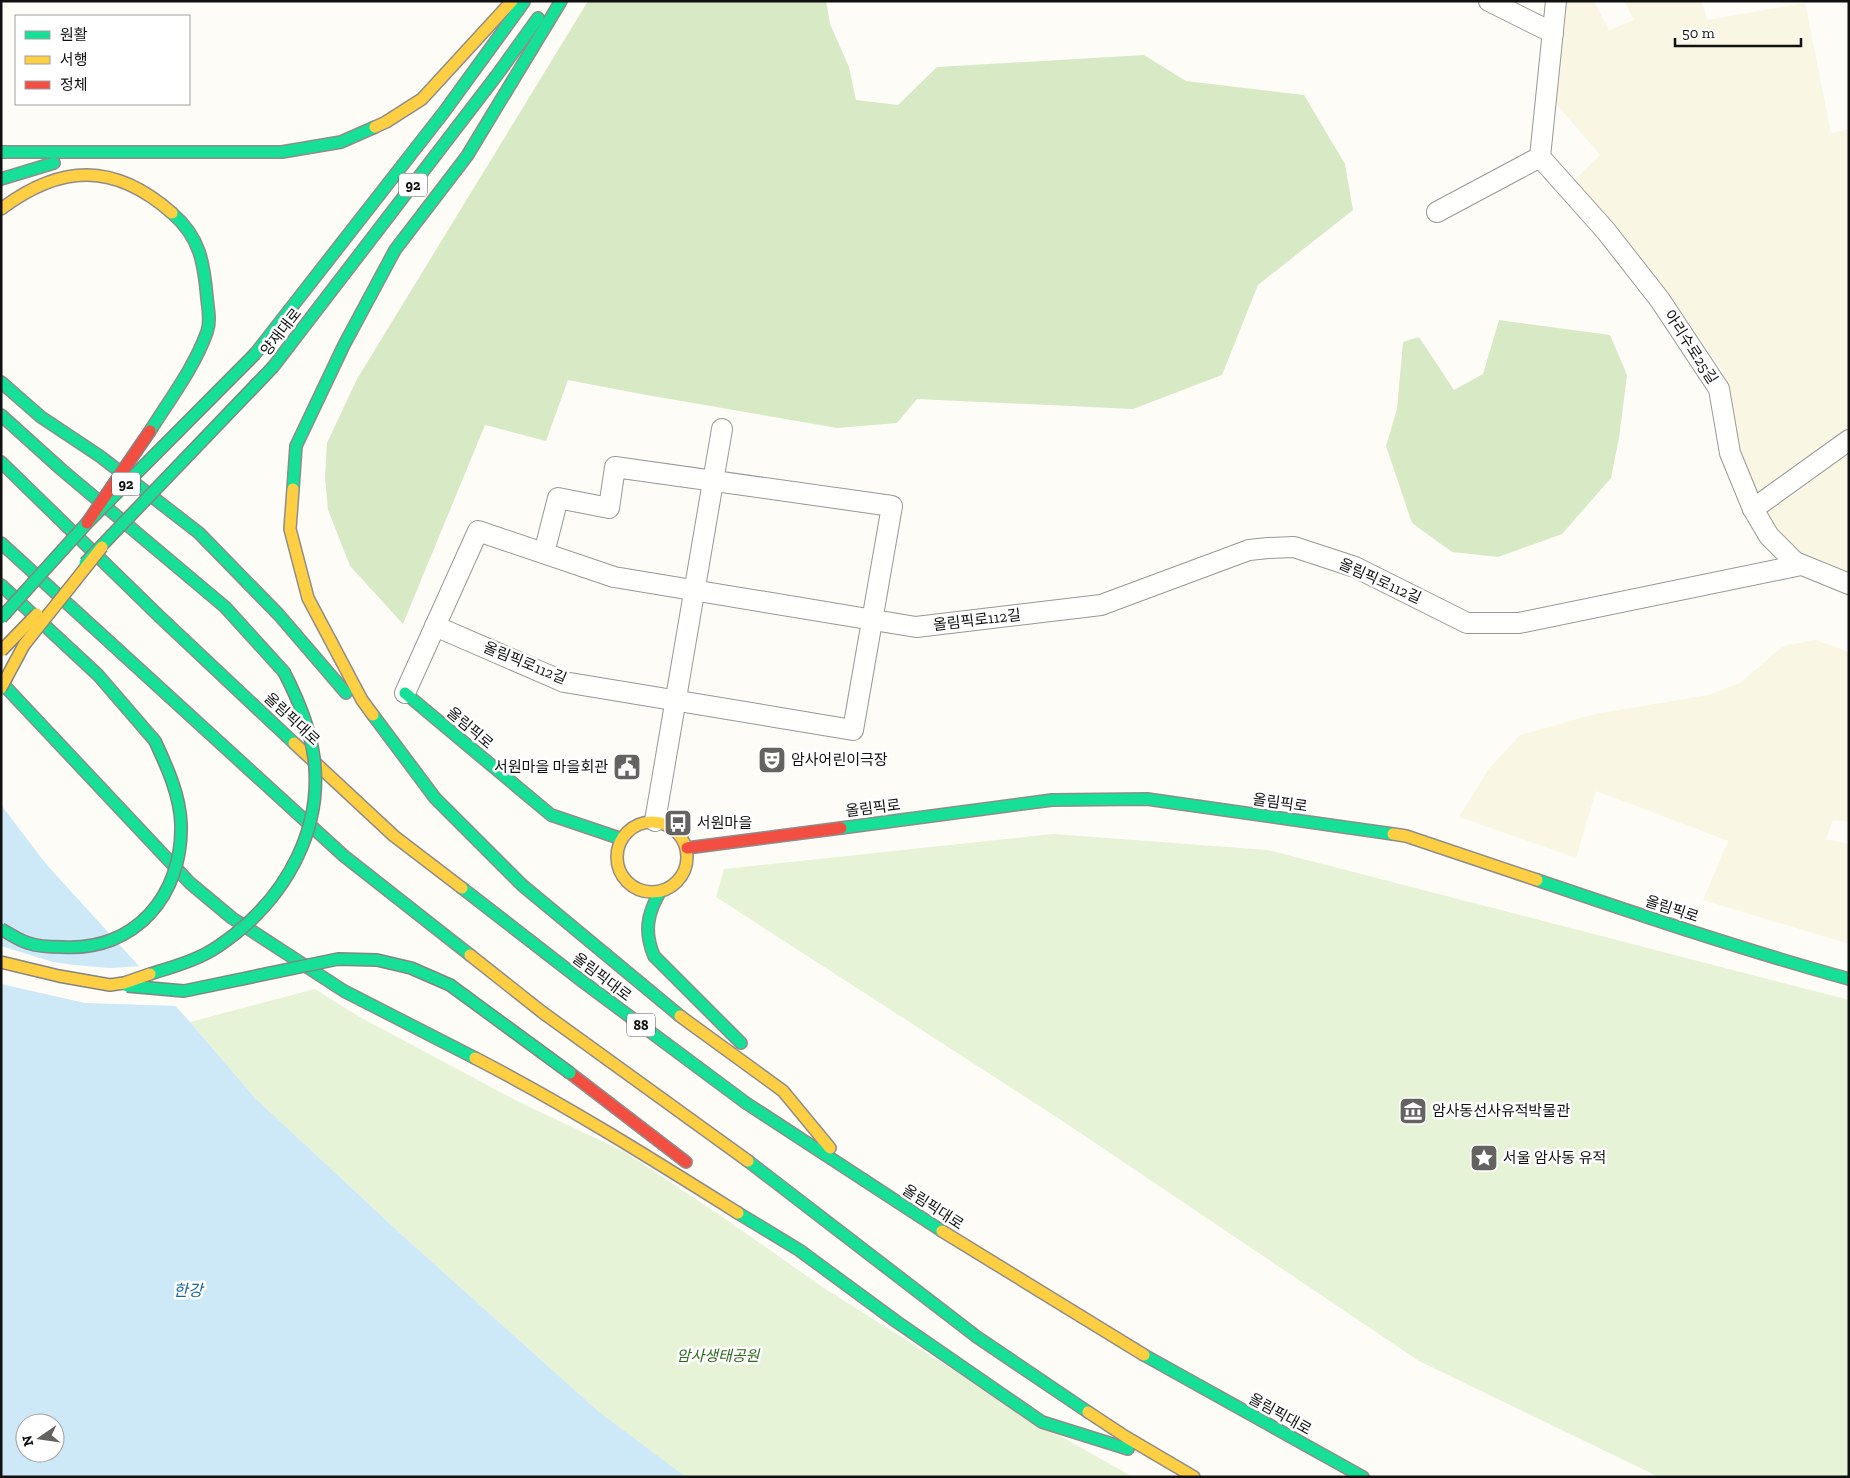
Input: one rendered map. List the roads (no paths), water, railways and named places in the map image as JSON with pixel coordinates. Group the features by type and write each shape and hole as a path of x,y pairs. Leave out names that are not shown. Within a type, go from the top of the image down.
{"main road":[{"path":"1,152 282,152 341,142 386,122 422,98 512,1"},
{"name":"양재대로","path":"1,618 87,523 254,354 444,112 525,1"},
{"name":"양재대로","path":"1,651 273,367 497,76 550,1"},
{"path":"561,1 467,156 396,250 344,345 296,446 290,529 308,598 362,700 435,798 522,885 683,1018 783,1091"},
{"path":"1,179 102,151"},
{"path":"1,209 16,196 55,179 83,174 108,176 130,183 150,193 169,210 187,229 199,249 206,274 208,328 195,360 150,431 87,523"},
{"path":"1,382 41,417 101,457 199,533 224,561 280,615 350,698 395,746"},
{"path":"1,415 83,488 225,606 284,672 301,705 310,740 315,772 314,804 296,863 279,890 259,914 237,933 207,954 178,966 113,985"},
{"name":"올림픽대로","path":"1,462 160,618 394,836 582,981 746,1103 949,1236 1157,1362 1363,1477"},
{"path":"1,544 87,620 344,856 542,1012 736,1152 977,1337 1126,1437 1194,1477"},
{"path":"1,688 24,644 102,547"},
{"path":"1,585 98,675 155,741 166,763 175,789 181,823 179,854 160,901 144,920 121,936 96,945 70,949 29,944 1,929"},
{"path":"1,682 190,883 232,918 344,991 529,1086 605,1130 799,1250"},
{"name":"올림픽로","path":"405,693 551,815 622,839"},
{"name":"올림픽로","path":"687,848 1052,800 1147,799 1406,836 1672,926 1849,979"},
{"path":"655,821 666,824 682,838 687,848 688,859 682,875 671,888 660,892 649,892 638,890 628,883 621,874 617,864 617,852 622,839 628,831 636,825 655,821"},
{"path":"660,892 652,904 646,923 648,942 654,956 751,1052 846,1169"},
{"path":"1,962 83,981 184,991 338,959 377,960 411,968 450,985 570,1073 696,1171"},
{"path":"712,1183 897,1322 1042,1422 1170,1463"}],"street":[{"path":"1489,1 1553,33"},
{"path":"1437,212 1540,157 1556,1"},
{"name":"아리수로25길","path":"1540,157 1606,231 1660,300 1719,389 1730,453 1753,509 1769,536 1795,562 1849,584"},
{"path":"655,821 722,429"},
{"path":"1753,509 1849,440"},
{"name":"올림픽로112길","path":"435,626 564,682 853,730 892,506 615,467 609,508 558,498 544,553"},
{"name":"올림픽로112길","path":"405,693 478,531 614,577 916,627 1101,605 1249,550 1268,548 1294,547 1355,567 1467,622 1519,624 1801,565"}],"water":[{"name":"한강","path":"1,805 46,864 190,1022 255,1098 402,1235 598,1411 686,1477 1,1477"}],"place":[{"name":"암사어린이극장","path":"772,760"},
{"name":"서원마을 마을회관","path":"627,767"},
{"name":"서원마을","path":"678,823"},
{"name":"암사동선사유적박물관","path":"1413,1111"},
{"name":"서울 암사동 유적","path":"1484,1158"}],"park label":[{"name":"암사생태공원","path":"718,1356"}]}
